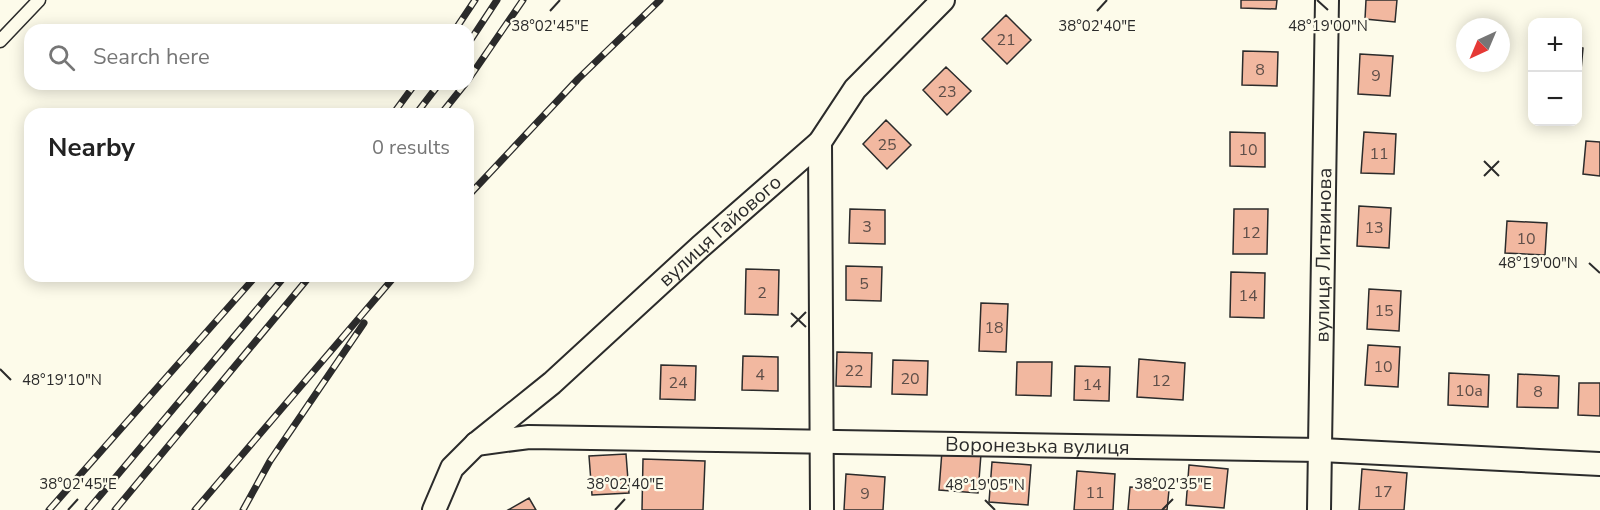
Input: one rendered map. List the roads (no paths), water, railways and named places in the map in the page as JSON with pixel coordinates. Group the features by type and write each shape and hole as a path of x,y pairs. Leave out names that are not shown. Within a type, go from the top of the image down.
{"street":[{"name":"вулиця Гайового","path":"434,510 452,468 476,444 552,383 700,247 820,142 855,89 943,0"},
{"name":"вулиця Литвинова","path":"1319,510 1327,0"},
{"path":"820,142 822,510"},
{"name":"Воронезька вулиця","path":"476,444 528,437 822,441 1321,450 1600,464"}],"lane":[{"path":"0,40 39,0"}],"railway":[{"path":"459,24 475,0"},
{"path":"474,35 497,0"},
{"path":"474,71 523,0"},
{"path":"474,190 578,79 660,0"},
{"path":"397,108 411,90"},
{"path":"421,108 434,90"},
{"path":"446,108 460,90"},
{"path":"49,510 251,282"},
{"path":"88,510 280,282"},
{"path":"115,510 305,282"},
{"path":"195,510 390,282"},
{"path":"243,510 270,461 364,323"}]}
